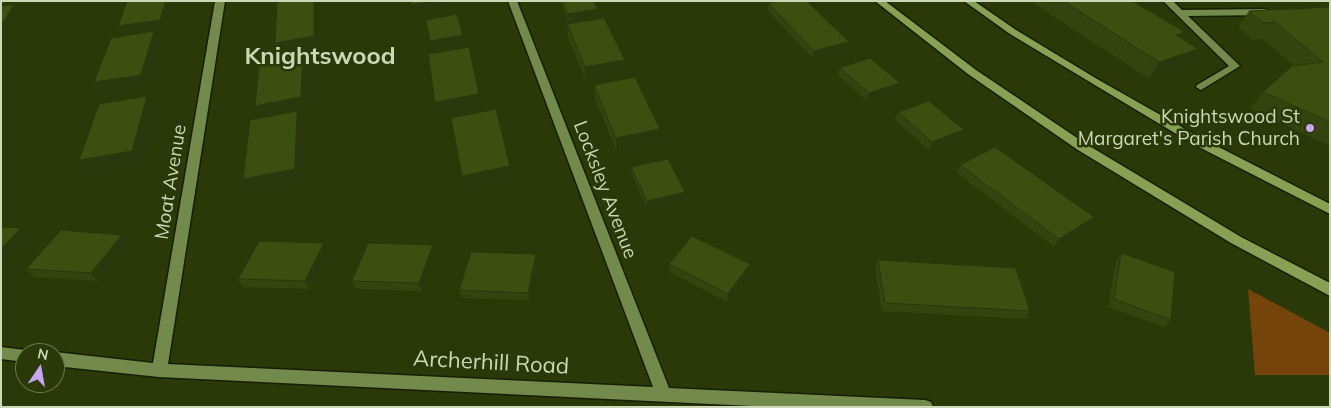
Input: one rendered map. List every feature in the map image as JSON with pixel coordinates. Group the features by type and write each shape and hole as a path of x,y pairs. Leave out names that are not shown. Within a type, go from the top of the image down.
{"main road":[{"path":"880,1 972,72 1082,147 1236,240 1330,290"},
{"path":"968,1 1013,32 1093,81 1197,141 1330,210"}],"street":[{"name":"Moat Avenue","path":"159,370 220,1"},
{"name":"Locksley Avenue","path":"512,1 663,393"},
{"path":"1167,1 1235,66 1201,87"},
{"path":"1180,13 1280,12"},
{"path":"1,353 15,355"},
{"name":"Archerhill Road","path":"65,360 159,370 925,407"}],"shaded area":[{"path":"1248,289 1330,333 1330,375 1255,375"}],"building":[{"path":"127,1 166,1 160,20 118,26"},
{"path":"277,1 314,1 314,36 275,43"},
{"path":"411,1 434,1 411,5"},
{"path":"562,1 594,1 598,9 568,14"},
{"path":"807,1 849,42 814,51 768,3"},
{"path":"1063,1 1132,1 1185,32 1176,35 1198,49 1159,62"},
{"path":"14,4 3,23 1,20 1,6"},
{"path":"1330,7 1330,122 1263,92 1292,66 1323,62 1275,22 1263,23 1249,11"},
{"path":"457,14 463,35 430,41 426,20"},
{"path":"604,18 625,60 585,67 567,24"},
{"path":"154,31 141,75 94,82 111,38"},
{"path":"469,47 479,94 435,102 428,54"},
{"path":"303,51 301,97 255,106 260,58"},
{"path":"870,58 900,83 869,93 840,68"},
{"path":"635,77 660,129 616,138 594,85"},
{"path":"147,96 132,151 79,160 99,104"},
{"path":"929,101 964,130 932,142 898,112"},
{"path":"496,109 510,166 462,176 451,118"},
{"path":"297,111 295,169 243,179 250,120"},
{"path":"995,147 1094,217 1059,239 960,165"},
{"path":"668,159 685,192 647,201 631,167"},
{"path":"1,227 21,228 1,249"},
{"path":"61,230 122,235 91,273 26,269"},
{"path":"692,236 750,264 728,294 669,264"},
{"path":"259,241 324,243 305,281 238,279"},
{"path":"368,243 433,245 419,283 352,281"},
{"path":"471,252 536,254 528,293 459,290"},
{"path":"1121,253 1175,272 1171,320 1114,299"},
{"path":"878,260 1016,268 1030,311 885,303"}],"place":[{"name":"Knightswood St Margaret's Parish Church","path":"1310,128"}],"district":[{"name":"Knightswood","path":"320,57"}]}
